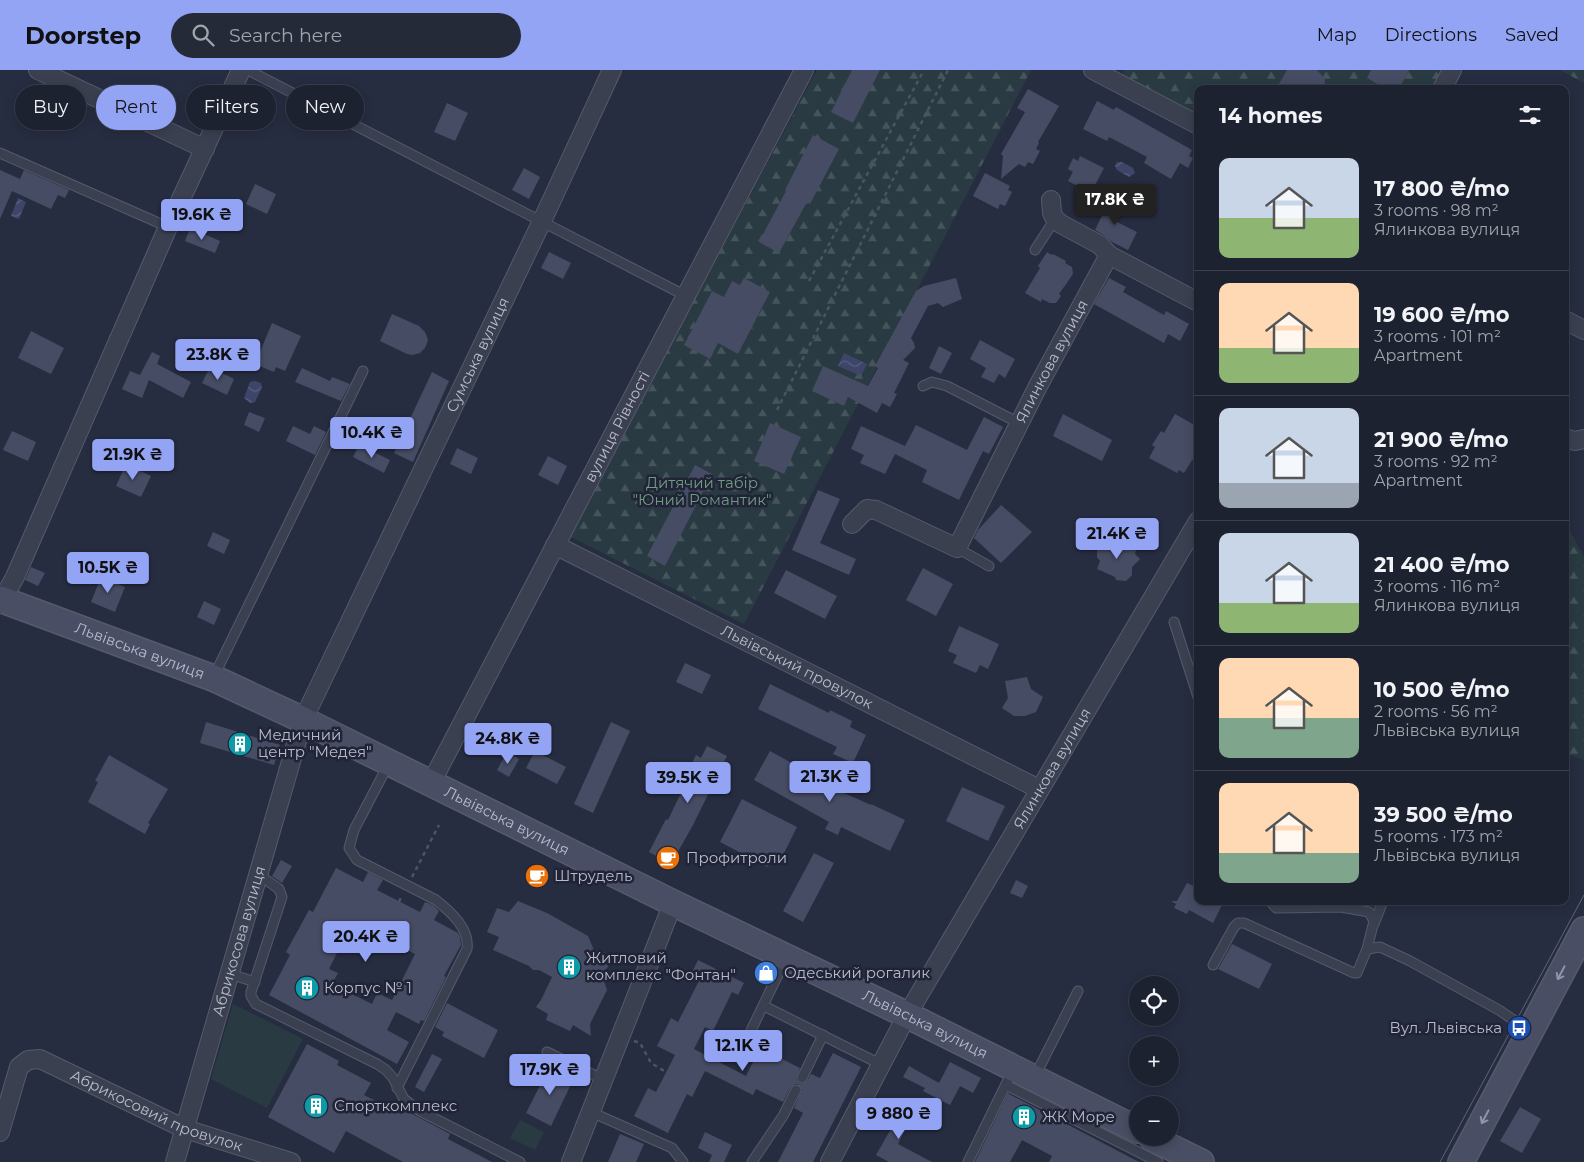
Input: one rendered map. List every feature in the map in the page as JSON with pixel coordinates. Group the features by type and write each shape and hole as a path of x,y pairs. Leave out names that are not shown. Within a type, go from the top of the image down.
{"main road":[{"name":"Львівська вулиця","path":"1,601 213,678 390,762 673,903 906,1016 1018,1077 1129,1126"},
{"path":"1461,1162 1584,930"},
{"path":"1168,1146 1201,1162"}],"street":[{"path":"38,70 204,149"},
{"path":"1,601 19,568 168,227 241,70"},
{"name":"Сумська вулиця","path":"303,720 612,70"},
{"name":"вулиця Рівності","path":"430,783 804,70"},
{"path":"1094,70 1194,123"},
{"path":"1444,85 1452,70"},
{"path":"1050,200 1055,219 1100,245 1109,255 1194,300"},
{"name":"Ялинкова вулиця","path":"958,548 1019,423 1109,255"},
{"path":"1569,322 1584,330"},
{"path":"1569,439 1575,441 1584,439"},
{"path":"852,524 866,509 876,510 958,548"},
{"name":"Ялинкова вулиця","path":"830,1162 906,1016 1194,528"},
{"name":"Львівський провулок","path":"555,545 1039,789"},
{"name":"Абрикосова вулиця","path":"176,1162 303,720"},
{"path":"571,1162 673,903"},
{"name":"Абрикосовий провулок","path":"0,1132 16,1072 23,1063 34,1058 40,1059 185,1129 291,1162"}],"lane":[{"path":"248,70 542,220 686,296"},
{"path":"0,152 168,227"},
{"path":"1035,250 1055,219"},
{"path":"213,678 363,371"},
{"path":"923,386 932,382 947,386 1019,423"},
{"path":"958,548 989,566"},
{"path":"1174,622 1194,684"},
{"path":"390,762 354,830 349,848 357,860 436,900 448,909 463,928 468,943 467,950 397,1088"},
{"path":"258,874 279,889 282,897 251,992 256,1004 377,1064 386,1070 404,1099 420,1112 520,1162"},
{"path":"1273,905 1276,908 1342,907 1361,910 1369,912 1373,917 1373,927"},
{"path":"1212,965 1238,923 1354,974 1357,973 1381,905"},
{"path":"1367,949 1380,948 1410,961 1499,1010 1531,1032"},
{"path":"715,1045 730,1051 739,1050 744,1045 786,958"},
{"path":"230,974 255,982"},
{"path":"968,1162 1018,1077 1078,991"},
{"path":"764,1006 880,1064"},
{"path":"802,1078 823,1035"},
{"path":"547,1052 604,1080"},
{"path":"1018,1077 1158,1162"},
{"path":"752,1162 783,1116 796,1090"},
{"path":"591,1112 672,1148 683,1162"}],"path":[{"path":"809,281 924,70"},
{"path":"777,410 948,70"},
{"path":"399,902 439,825"},
{"path":"621,1035 640,1043 651,1063 666,1072"}],"green space":[{"name":"Дитячий табір \"Юний Романтик\"","path":"817,70 1031,70 744,624 569,536"},
{"path":"1124,70 1445,70 1438,85 1194,85 1194,115 1121,77"},
{"path":"1560,70 1584,70 1584,83"},
{"path":"1569,529 1584,557 1584,760 1569,754"},
{"path":"233,1004 303,1039 267,1108 211,1079"},
{"path":"520,1120 544,1132 535,1150 510,1138"}],"water":[{"path":"1117,162 1122,162 1133,168 1135,173 1129,177 1117,170 1115,166"},
{"path":"18,198 26,202 19,219 11,216"},
{"path":"844,353 867,364 861,376 838,366"},
{"path":"250,382 261,383 262,387 255,402 250,403 244,398"}],"building":[{"path":"852,70 880,70 853,123 831,112"},
{"path":"1287,70 1317,70 1325,79 1324,85 1278,85"},
{"path":"1371,70 1409,70 1401,85 1379,85 1367,78"},
{"path":"1028,89 1059,106 1038,142 1036,149 1040,151 1033,164 1028,162 1025,167 1019,164 1001,179 1003,156 1001,154 1025,112 1017,108"},
{"path":"1097,101 1114,110 1116,107 1192,150 1189,156 1193,158 1188,168 1180,163 1171,179 1144,163 1147,157 1109,137 1107,141 1083,129"},
{"path":"447,103 468,113 455,141 434,132"},
{"path":"813,135 839,149 810,204 807,202 779,253 759,242"},
{"path":"1080,156 1104,168 1091,193 1068,181 1073,172 1068,169 1073,158 1078,161"},
{"path":"524,168 540,177 529,199 512,190"},
{"path":"0,170 20,179 24,170 69,190 65,198 58,195 51,209 12,191 0,219"},
{"path":"985,173 1010,186 1008,190 1012,192 1005,206 1000,204 998,209 973,196"},
{"path":"255,184 276,194 267,214 246,204"},
{"path":"1112,195 1123,200 1113,220 1137,232 1128,250 1095,230"},
{"path":"190,228 220,241 215,253 185,241"},
{"path":"549,252 571,263 563,279 541,268"},
{"path":"1047,252 1066,261 1065,263 1072,267 1073,274 1059,294 1061,296 1056,303 1050,303 1042,299 1041,302 1025,293"},
{"path":"744,278 770,292 738,354 718,343 710,359 684,345 712,291 724,297 732,281 740,285"},
{"path":"956,278 962,299 943,307 938,303 928,306 911,338 915,348 903,360 909,363 894,393 897,394 890,407 882,403 877,413 848,397 844,406 812,391 823,366 868,386 878,368 875,366 916,291 924,286"},
{"path":"1109,278 1126,287 1123,292 1164,315 1166,311 1189,324 1180,341 1168,334 1164,343 1094,304"},
{"path":"392,314 419,326 425,332 428,340 425,348 420,353 407,354 380,341"},
{"path":"272,323 301,336 285,371 276,367 274,372 255,364"},
{"path":"31,331 64,348 51,374 18,358"},
{"path":"207,339 226,348 217,366 198,357"},
{"path":"980,340 1015,359 1005,378 999,374 994,383 981,377 986,368 970,359"},
{"path":"939,346 952,353 941,374 929,368"},
{"path":"152,352 160,356 157,364 191,382 183,398 149,380 142,398 122,389 130,371 140,375"},
{"path":"210,367 234,379 227,395 202,383"},
{"path":"302,368 330,381 332,377 350,384 341,401 295,382"},
{"path":"432,372 449,381 413,462 394,453"},
{"path":"249,412 265,418 259,432 244,425"},
{"path":"1063,414 1112,440 1102,461 1053,436"},
{"path":"1175,414 1194,425 1194,457 1184,473 1179,470 1177,473 1149,458 1155,447 1152,445 1161,431 1164,433"},
{"path":"984,417 1003,427 989,454 983,451 959,500 922,482 927,470 895,454 885,474 860,463 864,455 851,449 861,426 905,446 916,425 967,450"},
{"path":"770,423 801,437 784,474 754,461"},
{"path":"293,426 310,434 314,426 326,432 315,455 286,441"},
{"path":"12,431 36,442 28,461 3,450"},
{"path":"359,445 390,460 384,473 353,457"},
{"path":"457,448 478,458 471,474 450,464"},
{"path":"548,456 567,466 558,485 538,475"},
{"path":"126,464 151,476 141,497 116,486"},
{"path":"695,465 712,474 665,566 647,556"},
{"path":"818,490 840,499 820,543 856,559 849,575 792,550"},
{"path":"1001,505 1032,532 1001,563 974,538 978,530"},
{"path":"213,532 230,540 224,554 207,546"},
{"path":"1109,537 1136,550 1135,554 1140,559 1132,567 1132,575 1126,581 1116,580 1115,577 1097,569 1100,561 1097,557 1097,550 1107,542"},
{"path":"31,567 45,573 38,586 25,580"},
{"path":"923,568 953,584 936,616 906,600"},
{"path":"786,570 837,596 825,619 774,593"},
{"path":"101,577 125,587 115,612 91,602"},
{"path":"204,601 221,609 214,625 197,617"},
{"path":"959,626 999,644 988,669 980,665 976,673 953,663 957,655 948,651"},
{"path":"685,663 711,675 702,694 676,682"},
{"path":"1027,677 1031,689 1043,697 1036,712 1025,716 1014,716 1002,708 1008,698 1005,681"},
{"path":"770,684 829,713 830,710 852,721 850,727 866,735 853,763 833,754 837,747 758,709"},
{"name":"Медичний центр \"Медея\"","path":"206,722 280,745 274,765 200,743"},
{"path":"611,722 630,731 593,813 574,804"},
{"path":"707,746 727,756 693,825 671,864 649,852 666,819 668,820 689,776 686,775 696,755 701,758"},
{"path":"535,751 566,767 557,784 526,768"},
{"path":"770,751 804,770 801,774 905,820 890,851 841,827 838,835 825,829 829,822 754,780"},
{"path":"507,752 519,759 509,777 497,770"},
{"path":"109,755 168,789 148,823 150,824 145,834 88,802 98,782 95,781"},
{"path":"962,787 1005,806 988,841 946,821"},
{"path":"742,799 797,827 781,859 774,855 768,867 720,842"},
{"path":"814,853 834,863 803,922 783,911"},
{"path":"281,860 292,866 282,883 272,876"},
{"name":"Корпус № 1","path":"336,868 363,882 368,872 383,880 377,890 420,912 425,902 433,905 439,911 434,920 458,933 461,945 444,976 446,977 424,1021 421,1020 419,1024 396,1012 387,1030 409,1042 397,1064 269,995 290,955 286,952 309,910 313,912","holes":["352,923 415,954 392,1000 377,993 372,1004 332,984 338,973 329,969"]},
{"path":"1016,880 1028,886 1022,898 1010,893"},
{"path":"1187,883 1194,886 1194,905 1222,905 1213,923 1189,910 1187,914 1174,908 1176,904 1171,901 1177,901"},
{"name":"Житловий комплекс \"Фонтан\"","path":"518,901 547,913 588,936 594,950 604,952 608,956 609,965 602,975 607,990 590,1024 591,1036 573,1025 570,1031 546,1020 548,1014 536,1007 552,977 539,970 533,970 529,966 493,950 499,937 487,932 497,908 509,912"},
{"path":"1232,944 1272,964 1259,989 1218,969"},
{"path":"698,960 744,983 738,995 732,992 713,1031 705,1027 694,1049 746,1076 760,1048 800,1068 796,1079 802,1084 807,1081 811,1074 820,1078 833,1053 861,1067 813,1162 778,1162 803,1113 794,1108 802,1090 798,1084 791,1087 783,1102 756,1089 753,1095 705,1071 692,1097 687,1094 668,1133 634,1116 648,1088 656,1092 675,1055 657,1046 671,1018 678,1022 701,977 692,972"},
{"path":"447,1003 498,1030 484,1058 442,1036 444,1032 435,1027"},
{"path":"307,1044 339,1061 337,1065 371,1083 364,1095 401,1114 403,1109 450,1134 448,1139 492,1162 403,1162 346,1131 334,1153 268,1117"},
{"path":"432,1054 442,1059 424,1092 415,1087"},
{"path":"950,1062 981,1078 973,1093 960,1086 950,1105 923,1091 925,1088 903,1077 909,1066 939,1083"},
{"path":"550,1066 574,1078 551,1126 526,1113"},
{"name":"ЖК Море","path":"1008,1093 1139,1162 1049,1162 1052,1156 1022,1140 1010,1162 975,1162"},
{"path":"901,1104 915,1111 898,1144 932,1162 889,1162 876,1155 892,1127 890,1125"},
{"path":"1520,1107 1541,1119 1522,1153 1500,1141"},
{"path":"705,1132 732,1145 724,1162 709,1162 712,1155 698,1148"},
{"path":"620,1134 644,1144 636,1162 608,1162"}],"tram line":[{"path":"1440,1162 1584,895"}],"place":[{"name":"Медичний центр \"Медея\"","path":"240,744"},
{"name":"Профитроли","path":"668,858"},
{"name":"Штрудель","path":"537,876"},
{"name":"Житловий комплекс \"Фонтан\"","path":"569,967"},
{"name":"Одеський рогалик","path":"766,973"},
{"name":"Корпус № 1","path":"307,988"},
{"name":"Вул. Львівська","path":"1519,1028"},
{"name":"Спорткомплекс","path":"316,1106"},
{"name":"ЖК Море","path":"1024,1117"}]}
